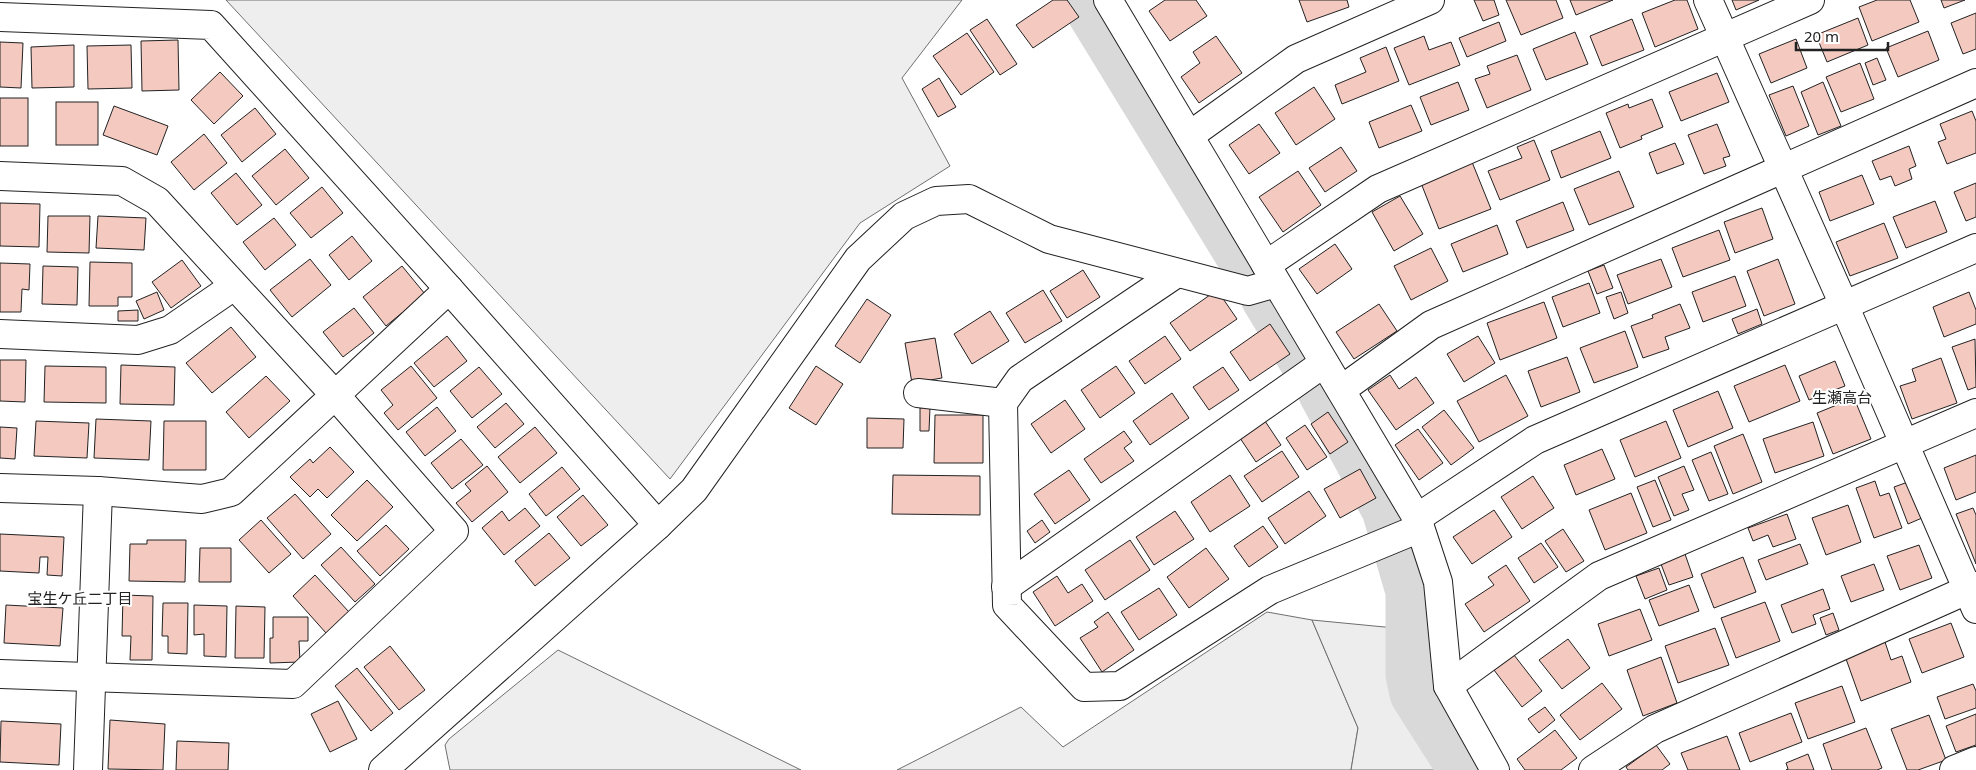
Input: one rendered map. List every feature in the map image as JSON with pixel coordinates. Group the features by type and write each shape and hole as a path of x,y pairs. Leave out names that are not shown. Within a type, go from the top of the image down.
{"street":[{"path":"1189,136 1296,59 1430,0"},
{"path":"1593,770 1655,729 1973,595 1708,0"},
{"path":"382,770 658,525 694,490 858,259 904,216 936,202 969,199 1049,239 1248,291 1378,189 1810,0"},
{"path":"1111,1 1189,136 1341,390 1408,530 1438,582 1448,686 1495,770"},
{"path":"0,17 211,25 658,525"},
{"path":"1341,390 1431,325 1976,83"},
{"path":"0,176 122,181 157,201 335,395 454,531 293,684 0,674"},
{"path":"1177,273 1020,380 1003,403 1007,605 1084,687 1120,686 1270,590 1408,530 1535,440 1976,248"},
{"path":"0,334 138,340 170,330 234,286"},
{"path":"0,488 98,491 202,499 231,492 449,289"},
{"path":"1006,587 1324,363"},
{"path":"918,393 1003,403"},
{"path":"1448,686 1599,576 1976,413"},
{"path":"88,770 98,491"},
{"path":"1954,770 1976,760"}],"shaded area":[{"path":"226,0 962,0 902,78 950,166 860,223 670,479"},
{"path":"1267,612 1312,620 1358,728 1351,770 897,770 1021,707 1063,747"},
{"path":"1312,620 1395,628 1400,692 1448,770 1351,770 1358,728"},
{"path":"558,650 801,770 450,770 445,745 449,739"}],"building":[{"path":"1053,0 1067,0 1079,17 1033,48 1016,25"},
{"path":"1165,0 1196,0 1207,16 1170,41 1149,11"},
{"path":"1299,0 1347,0 1349,7 1307,22"},
{"path":"1474,0 1494,0 1499,15 1483,21"},
{"path":"1506,0 1556,0 1563,18 1521,35"},
{"path":"1570,0 1613,0 1576,15"},
{"path":"1675,0 1687,0 1698,29 1655,47 1642,13"},
{"path":"1732,0 1759,0 1736,10"},
{"path":"1877,0 1910,0 1919,22 1872,41 1859,7"},
{"path":"1941,0 1965,0 1944,8"},
{"path":"1976,13 1976,49 1963,54 1951,23"},
{"path":"1858,18 1868,45 1827,62 1816,35"},
{"path":"987,19 1017,64 1000,75 970,30"},
{"path":"1632,19 1644,50 1602,66 1590,36"},
{"path":"1499,22 1506,41 1467,57 1459,38"},
{"path":"1928,31 1939,60 1898,77 1886,48"},
{"path":"1575,32 1588,64 1546,80 1533,49"},
{"path":"967,33 994,72 961,95 933,56"},
{"path":"1216,36 1242,73 1199,103 1181,77 1200,63 1193,52"},
{"path":"1424,36 1429,50 1451,42 1460,65 1409,85 1394,48"},
{"path":"1796,39 1807,68 1771,83 1759,54"},
{"path":"178,40 179,90 142,91 141,41"},
{"path":"0,42 23,43 21,88 0,87"},
{"path":"74,45 74,87 32,88 31,47"},
{"path":"131,45 132,88 88,89 87,46"},
{"path":"1386,47 1399,81 1342,104 1335,85 1366,72 1360,58"},
{"path":"1517,55 1531,90 1487,108 1475,79 1490,74 1487,66"},
{"path":"1877,58 1886,80 1873,85 1865,63"},
{"path":"1860,63 1874,99 1841,112 1826,77"},
{"path":"220,72 243,96 214,124 191,100"},
{"path":"1717,73 1729,102 1681,121 1669,92"},
{"path":"939,78 956,107 938,117 922,89"},
{"path":"1458,82 1469,110 1431,125 1420,97"},
{"path":"1823,82 1841,126 1818,135 1801,92"},
{"path":"1793,86 1809,126 1786,136 1769,95"},
{"path":"1314,87 1335,119 1296,145 1275,113"},
{"path":"0,98 28,98 28,146 0,146"},
{"path":"1652,99 1663,127 1641,136 1642,139 1620,148 1606,113 1628,104 1629,108"},
{"path":"56,102 98,102 98,145 56,145"},
{"path":"1411,105 1422,131 1379,148 1369,122"},
{"path":"114,106 168,126 157,155 103,135"},
{"path":"255,108 276,134 242,162 221,135"},
{"path":"1972,111 1976,121 1976,153 1947,164 1938,142 1946,139 1940,124"},
{"path":"1259,124 1280,153 1249,174 1229,145"},
{"path":"1717,124 1730,156 1723,158 1726,166 1704,174 1688,135"},
{"path":"1600,131 1611,158 1561,178 1551,151"},
{"path":"204,134 227,163 194,190 171,162"},
{"path":"1534,140 1550,180 1500,200 1488,171 1522,158 1517,147"},
{"path":"1675,143 1684,164 1657,174 1649,153"},
{"path":"1909,146 1916,166 1909,169 1912,179 1895,186 1891,176 1880,180 1872,161"},
{"path":"1341,147 1357,171 1325,192 1309,168"},
{"path":"285,149 309,178 276,205 252,176"},
{"path":"1472,162 1491,209 1439,229 1421,183"},
{"path":"1298,171 1321,205 1283,232 1259,197"},
{"path":"1619,171 1634,207 1589,225 1574,189"},
{"path":"236,173 262,205 237,225 211,193"},
{"path":"1862,175 1874,204 1830,221 1819,192"},
{"path":"1976,183 1976,217 1966,221 1954,192"},
{"path":"322,187 343,213 311,238 290,213"},
{"path":"1400,196 1423,234 1394,251 1372,212"},
{"path":"1935,201 1947,232 1906,248 1893,217"},
{"path":"1563,202 1574,230 1527,248 1516,221"},
{"path":"0,203 40,204 39,247 0,246"},
{"path":"1762,208 1773,239 1735,253 1724,222"},
{"path":"48,216 90,216 89,253 47,252"},
{"path":"98,216 146,218 144,250 96,248"},
{"path":"274,218 296,245 265,270 243,242"},
{"path":"1884,223 1898,258 1850,276 1836,242"},
{"path":"1497,225 1508,254 1463,272 1451,244"},
{"path":"1719,230 1730,260 1683,277 1672,248"},
{"path":"352,236 372,261 349,280 329,255"},
{"path":"1335,244 1352,269 1317,294 1299,269"},
{"path":"1431,248 1448,281 1411,300 1394,266"},
{"path":"310,259 331,285 292,317 270,290"},
{"path":"1661,259 1672,287 1628,304 1617,275"},
{"path":"1778,259 1795,304 1764,316 1747,271"},
{"path":"182,260 201,286 171,308 152,282"},
{"path":"90,262 132,263 132,297 118,297 118,306 89,306"},
{"path":"0,263 30,264 29,290 22,289 21,312 0,312"},
{"path":"1604,265 1613,288 1597,294 1588,271"},
{"path":"43,266 78,267 77,305 42,304"},
{"path":"402,266 425,294 386,326 363,297"},
{"path":"1083,270 1100,297 1067,318 1050,291"},
{"path":"1735,276 1746,306 1703,322 1692,292"},
{"path":"1589,283 1600,313 1563,327 1552,297"},
{"path":"1043,290 1062,321 1025,343 1006,313"},
{"path":"1217,290 1237,319 1190,351 1170,323"},
{"path":"157,292 164,310 144,319 136,301"},
{"path":"1621,292 1628,313 1614,319 1606,297"},
{"path":"1969,292 1976,310 1976,324 1944,337 1933,307"},
{"path":"867,299 891,315 860,363 835,346"},
{"path":"1544,302 1557,338 1500,360 1487,323"},
{"path":"1379,304 1397,331 1354,359 1336,332"},
{"path":"1680,304 1690,328 1665,337 1669,349 1643,358 1631,326 1653,318 1652,315"},
{"path":"354,308 374,333 343,357 323,332"},
{"path":"1757,309 1762,324 1738,334 1732,319"},
{"path":"138,310 138,321 118,321 118,311"},
{"path":"990,311 1009,341 972,364 954,334"},
{"path":"1270,324 1290,354 1250,381 1230,352"},
{"path":"231,327 256,357 212,393 186,363"},
{"path":"1625,331 1638,367 1594,383 1580,348"},
{"path":"447,336 467,361 434,387 414,363"},
{"path":"1165,336 1181,359 1145,384 1129,361"},
{"path":"1478,336 1495,363 1464,382 1447,354"},
{"path":"935,338 942,378 912,383 905,343"},
{"path":"1975,339 1976,387 1968,390 1952,347"},
{"path":"1567,357 1580,392 1541,407 1528,371"},
{"path":"1941,358 1957,403 1912,419 1900,386 1916,381 1912,369"},
{"path":"0,360 26,360 25,402 0,401"},
{"path":"1835,361 1845,386 1809,400 1799,376"},
{"path":"121,365 175,367 174,405 120,404"},
{"path":"1785,365 1800,401 1749,422 1734,386"},
{"path":"45,366 106,367 106,403 44,402"},
{"path":"411,366 437,398 398,430 384,413 393,405 381,390"},
{"path":"816,366 843,384 816,425 789,408"},
{"path":"1116,366 1135,393 1100,418 1081,390"},
{"path":"479,367 502,394 472,418 450,391"},
{"path":"1223,367 1239,390 1209,410 1193,387"},
{"path":"1390,375 1399,389 1416,377 1434,403 1396,430 1368,390"},
{"path":"1506,375 1528,416 1479,442 1457,401"},
{"path":"266,376 290,401 249,438 226,412"},
{"path":"1718,391 1733,428 1688,447 1673,410"},
{"path":"1172,393 1189,418 1150,445 1133,421"},
{"path":"1854,398 1871,439 1833,454 1817,413"},
{"path":"1065,400 1085,429 1051,453 1031,424"},
{"path":"506,403 524,424 495,448 477,427"},
{"path":"437,407 456,431 425,456 406,432"},
{"path":"930,407 929,431 920,431 920,408"},
{"path":"1444,410 1474,448 1451,465 1422,427"},
{"path":"1328,412 1348,442 1330,454 1311,424"},
{"path":"935,415 983,415 983,463 934,463"},
{"path":"867,418 904,419 903,448 867,448"},
{"path":"96,419 151,421 149,460 94,458"},
{"path":"36,421 89,423 87,458 34,456"},
{"path":"164,421 206,421 206,470 163,470"},
{"path":"1265,421 1281,445 1256,462 1240,438"},
{"path":"1666,421 1681,458 1635,477 1620,440"},
{"path":"1813,422 1824,456 1775,473 1763,439"},
{"path":"1305,425 1327,457 1307,470 1286,438"},
{"path":"0,427 17,428 15,459 0,458"},
{"path":"535,427 557,453 520,483 498,457"},
{"path":"1418,429 1443,463 1419,480 1395,445"},
{"path":"1124,431 1132,442 1124,448 1134,461 1101,483 1084,459"},
{"path":"1743,434 1762,482 1733,494 1714,446"},
{"path":"461,439 483,465 452,489 431,463"},
{"path":"330,447 354,472 327,498 318,489 310,497 290,477 310,459 313,463"},
{"path":"1602,449 1615,479 1576,495 1564,465"},
{"path":"1282,451 1299,477 1262,502 1244,476"},
{"path":"1711,452 1728,494 1709,501 1692,460"},
{"path":"1976,455 1976,492 1956,500 1944,468"},
{"path":"487,466 508,492 472,522 456,503 471,491 465,484"},
{"path":"1684,466 1694,490 1682,494 1689,510 1674,516 1658,477"},
{"path":"562,467 580,489 546,516 529,494"},
{"path":"1360,469 1376,498 1340,518 1324,489"},
{"path":"1069,470 1090,500 1055,524 1034,494"},
{"path":"893,475 980,476 980,515 892,514"},
{"path":"1230,475 1250,506 1210,532 1191,502"},
{"path":"1533,476 1554,508 1522,529 1501,497"},
{"path":"367,480 393,507 357,541 331,515"},
{"path":"1655,480 1671,520 1653,527 1637,487"},
{"path":"1875,481 1880,496 1889,493 1902,528 1874,538 1856,488"},
{"path":"1908,482 1922,518 1908,524 1894,487"},
{"path":"1309,491 1326,516 1285,544 1268,518"},
{"path":"1631,493 1647,533 1605,550 1589,510"},
{"path":"295,494 331,534 303,559 267,518"},
{"path":"583,495 608,525 581,546 557,517"},
{"path":"1848,505 1861,542 1826,555 1812,518"},
{"path":"525,508 540,526 504,555 482,528 502,511 509,521"},
{"path":"1973,508 1976,515 1976,564 1956,514"},
{"path":"1494,510 1512,537 1472,564 1453,537"},
{"path":"1175,511 1194,539 1154,565 1136,537"},
{"path":"1787,514 1796,539 1773,547 1768,535 1753,541 1748,528"},
{"path":"261,520 291,554 269,573 239,540"},
{"path":"1042,520 1050,532 1035,543 1027,531"},
{"path":"386,525 409,549 380,576 357,551"},
{"path":"1263,526 1278,547 1249,567 1234,546"},
{"path":"1563,529 1584,561 1566,572 1545,541"},
{"path":"549,533 570,558 535,586 515,561"},
{"path":"0,534 64,537 62,576 47,575 48,557 40,557 39,573 0,571"},
{"path":"147,540 186,540 185,582 129,581 130,544 147,544"},
{"path":"1130,540 1150,570 1105,600 1085,570"},
{"path":"1541,543 1558,567 1534,583 1518,558"},
{"path":"1800,544 1808,564 1766,580 1758,560"},
{"path":"1919,545 1932,578 1900,590 1887,556"},
{"path":"341,547 375,584 355,602 321,565"},
{"path":"200,548 231,548 231,582 199,582"},
{"path":"1206,548 1229,579 1189,608 1167,577"},
{"path":"1685,554 1693,577 1669,585 1661,564"},
{"path":"1743,557 1756,592 1714,608 1701,574"},
{"path":"1874,564 1884,590 1851,602 1841,576"},
{"path":"1506,565 1530,601 1484,632 1465,604 1494,585 1488,577"},
{"path":"1659,568 1667,590 1645,599 1636,576"},
{"path":"315,575 349,612 326,633 293,596"},
{"path":"1057,576 1068,593 1082,584 1093,601 1055,626 1033,592"},
{"path":"1689,585 1699,611 1659,626 1649,600"},
{"path":"1159,588 1177,615 1139,640 1121,612"},
{"path":"1823,589 1830,609 1813,615 1816,624 1792,633 1781,605"},
{"path":"123,595 153,596 152,660 130,660 131,636 122,636"},
{"path":"1765,602 1780,641 1736,658 1721,618"},
{"path":"163,603 188,603 187,654 168,653 168,636 162,636"},
{"path":"6,605 63,608 60,646 4,643"},
{"path":"194,605 227,606 226,657 204,656 204,634 194,635"},
{"path":"236,606 265,607 264,658 235,658"},
{"path":"1640,609 1652,640 1609,656 1598,624"},
{"path":"1108,612 1134,650 1102,672 1080,638 1098,627 1094,622"},
{"path":"1833,613 1839,630 1826,635 1820,618"},
{"path":"273,617 308,617 308,641 299,641 300,662 270,663 270,638 273,638"},
{"path":"1951,623 1964,657 1922,673 1909,639"},
{"path":"1715,628 1729,665 1678,683 1665,646"},
{"path":"1568,639 1590,668 1562,689 1539,660"},
{"path":"1885,642 1891,660 1902,656 1911,682 1861,701 1845,656"},
{"path":"390,646 425,690 399,710 364,667"},
{"path":"1514,655 1542,691 1522,707 1494,670"},
{"path":"1661,657 1677,703 1643,716 1627,670"},
{"path":"357,668 393,713 371,731 335,686"},
{"path":"1602,683 1622,709 1580,740 1560,715"},
{"path":"1973,684 1976,691 1976,708 1945,719 1937,697"},
{"path":"1842,686 1855,722 1808,739 1795,703"},
{"path":"338,701 357,739 330,752 311,714"},
{"path":"1545,707 1555,720 1539,733 1528,719"},
{"path":"1791,713 1802,742 1750,762 1739,733"},
{"path":"1976,714 1976,745 1956,752 1946,726"},
{"path":"1929,715 1946,760 1918,770 1907,770 1891,729"},
{"path":"110,720 165,724 163,770 108,769"},
{"path":"1,721 61,724 59,765 0,762"},
{"path":"1866,728 1882,768 1877,770 1832,770 1823,744"},
{"path":"1555,730 1577,758 1561,770 1525,770 1517,759"},
{"path":"1727,736 1740,770 1688,770 1681,753"},
{"path":"177,741 229,743 228,770 176,770"},
{"path":"1656,745 1670,764 1662,770 1628,770 1626,767"},
{"path":"1808,754 1814,770 1786,770 1788,769 1786,763"}],"waterway":[{"path":"1087,0 1256,276"},
{"path":"1268,297 1307,361"},
{"path":"1325,391 1389,509 1413,591 1413,674 1417,693 1466,770"}],"district":[{"name":"生瀬高台","path":"1842,398"},
{"name":"宝生ケ丘二丁目","path":"80,599"}]}
